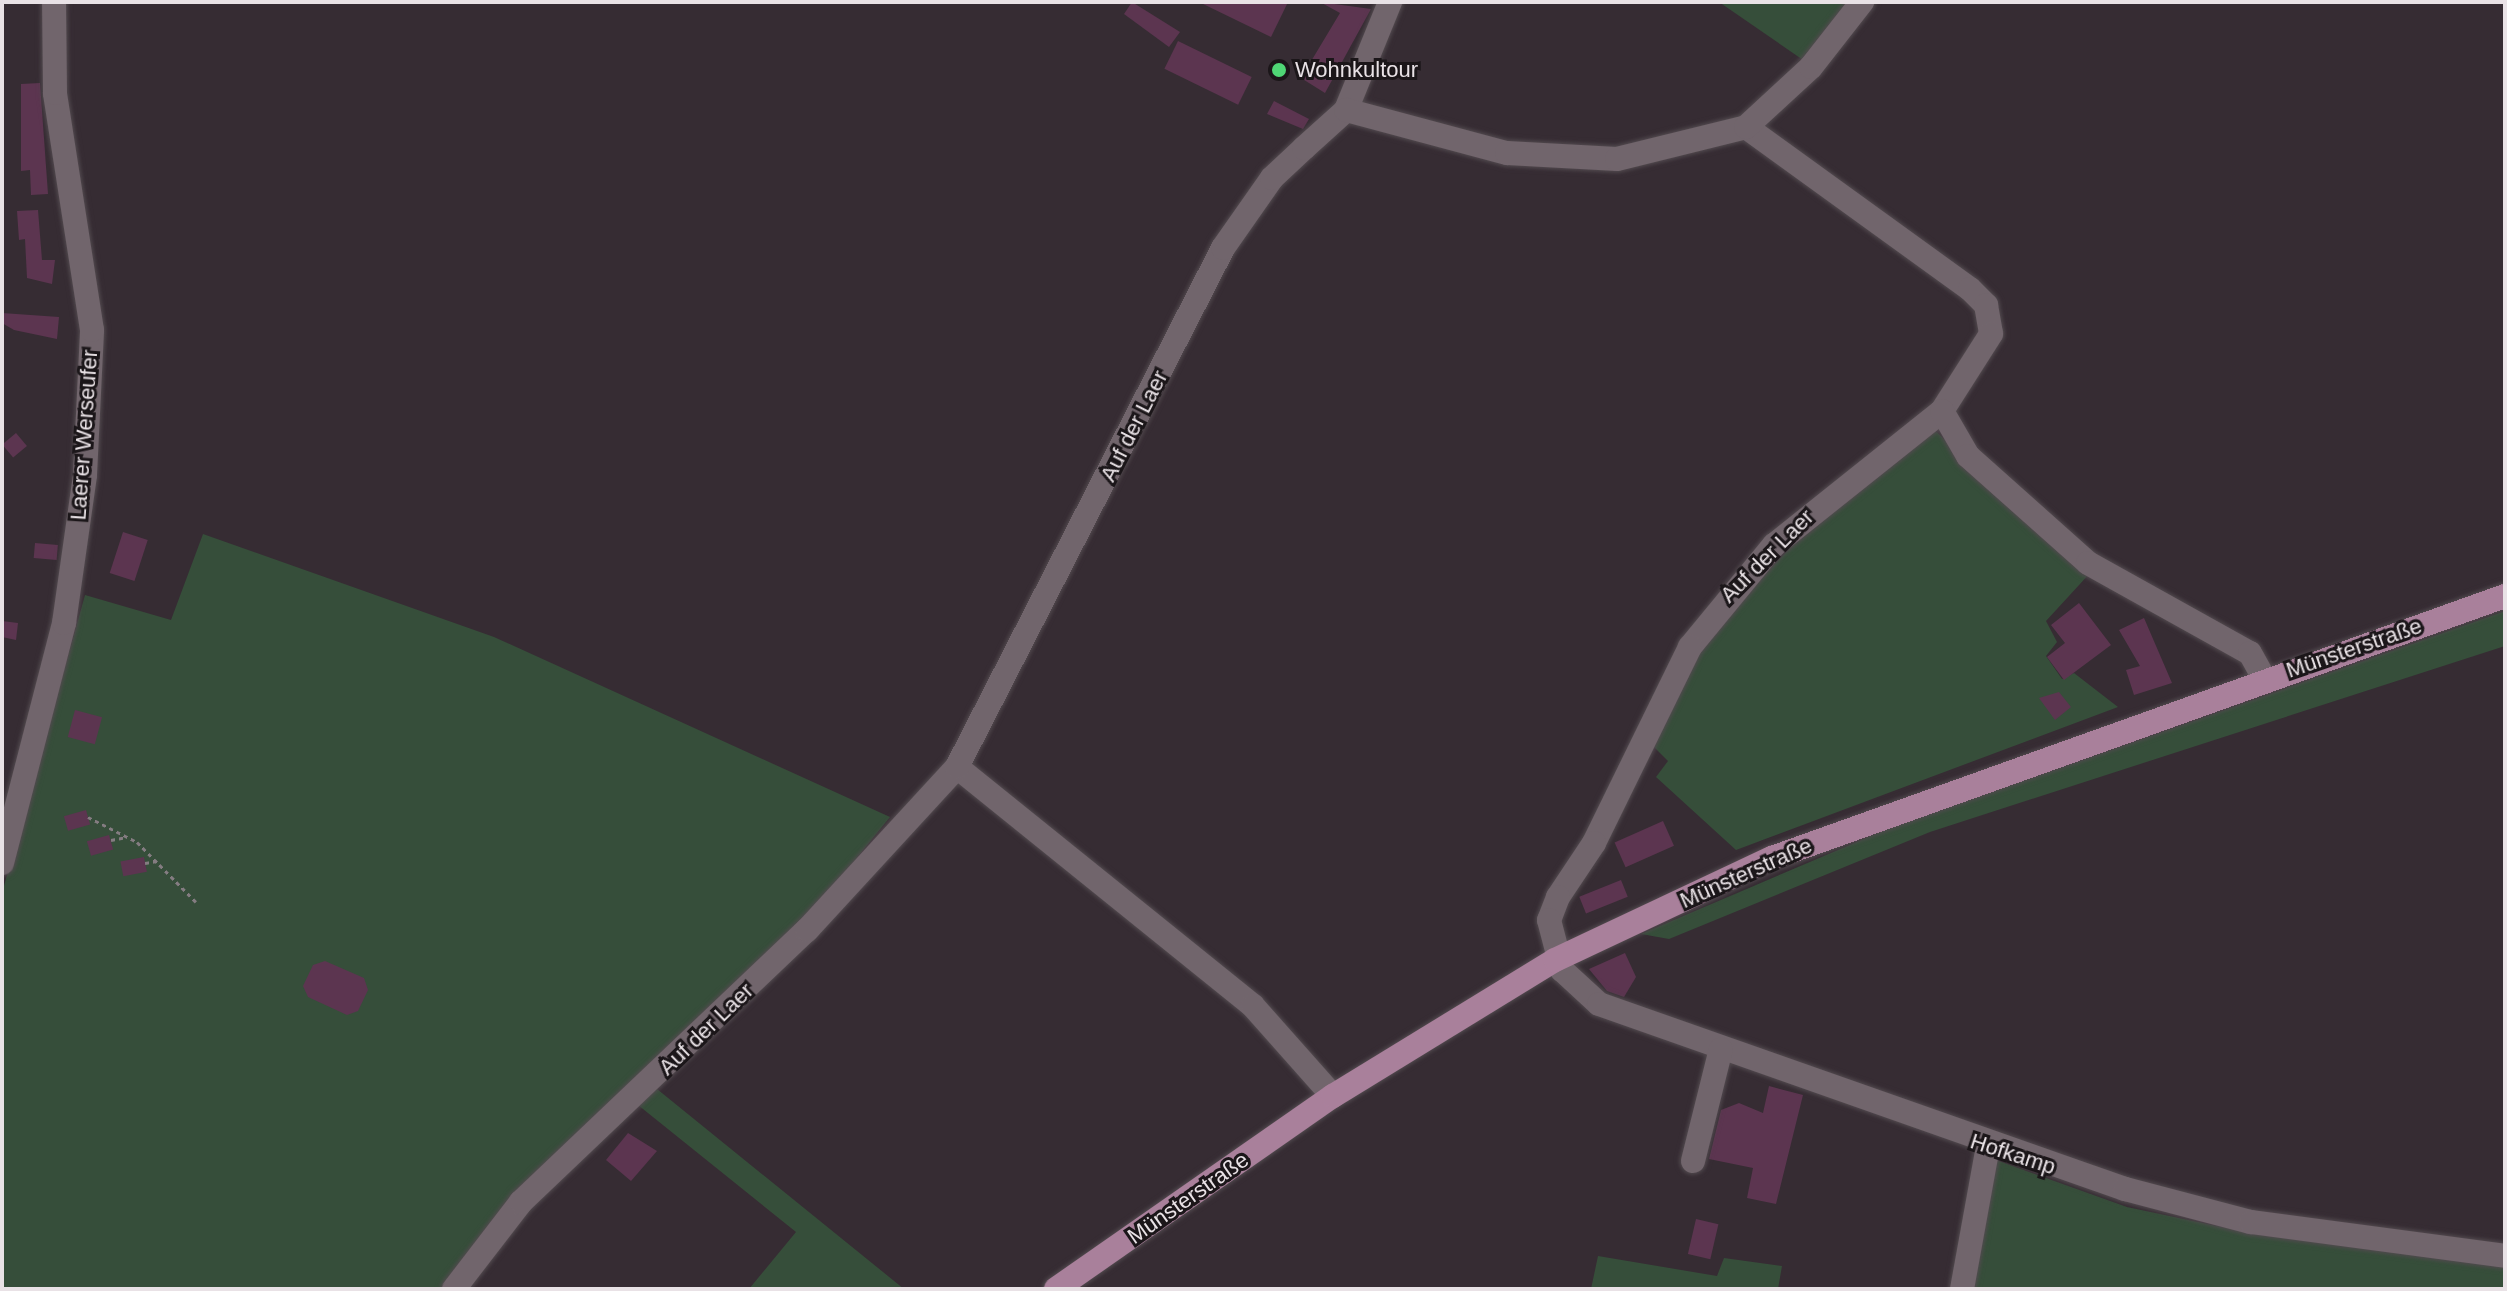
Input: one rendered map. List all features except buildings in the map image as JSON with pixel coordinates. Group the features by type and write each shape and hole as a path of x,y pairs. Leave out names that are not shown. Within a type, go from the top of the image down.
{"main road":[{"name":"Münsterstraße","path":"1056,1289 1333,1096 1555,960 1772,858 2264,678 2505,596"}],"street":[{"name":"Laerer Werseufer","path":"2,863 64,623 85,475 92,330 55,93 54,2"},
{"path":"1346,110 1507,153 1617,159 1746,127 1811,67 1862,2"},
{"name":"Auf der Laer","path":"454,1289 521,1202 807,930 957,767 1223,248 1272,178 1346,110 1386,4"},
{"name":"Auf der Laer","path":"1555,960 1549,920 1558,897 1718,606 1807,515 1942,411 1985,349 1992,320 1986,305 1746,127"},
{"path":"1942,411 1968,456 2088,563 2250,653 2264,678"},
{"path":"957,767 1253,1006 1333,1096"},
{"name":"Hofkamp","path":"1555,960 1599,1004 1988,1146 2251,1222 2505,1256"},
{"path":"1693,1161 1721,1049"},
{"path":"1962,1289 1988,1146"}],"path":[{"path":"88,817 127,837 157,861 196,902"},
{"path":"111,840 127,837"},
{"path":"145,863 157,861"}],"green space":[{"path":"1719,2 1853,2 1806,62"},
{"path":"1932,427 2011,507 2091,572 2046,621 2057,642 2046,656 2062,679 2074,673 2118,707 1736,850 1656,777 1668,761 1651,744 1711,629 1846,491"},
{"path":"203,534 494,637 890,817 808,918 496,1216 441,1289 2,1289 2,893 85,595 171,620"},
{"path":"2505,611 2505,646 1930,832 1669,939 1641,934 1885,830"},
{"path":"657,1089 904,1289 749,1289 796,1232 638,1105"},
{"path":"1982,1155 2127,1207 2250,1233 2505,1265 2505,1289 1954,1289"},
{"path":"1598,1256 1717,1276 1724,1258 1782,1266 1778,1289 1591,1289"}],"place":[{"name":"Wohnkultour","path":"1279,70"}]}
